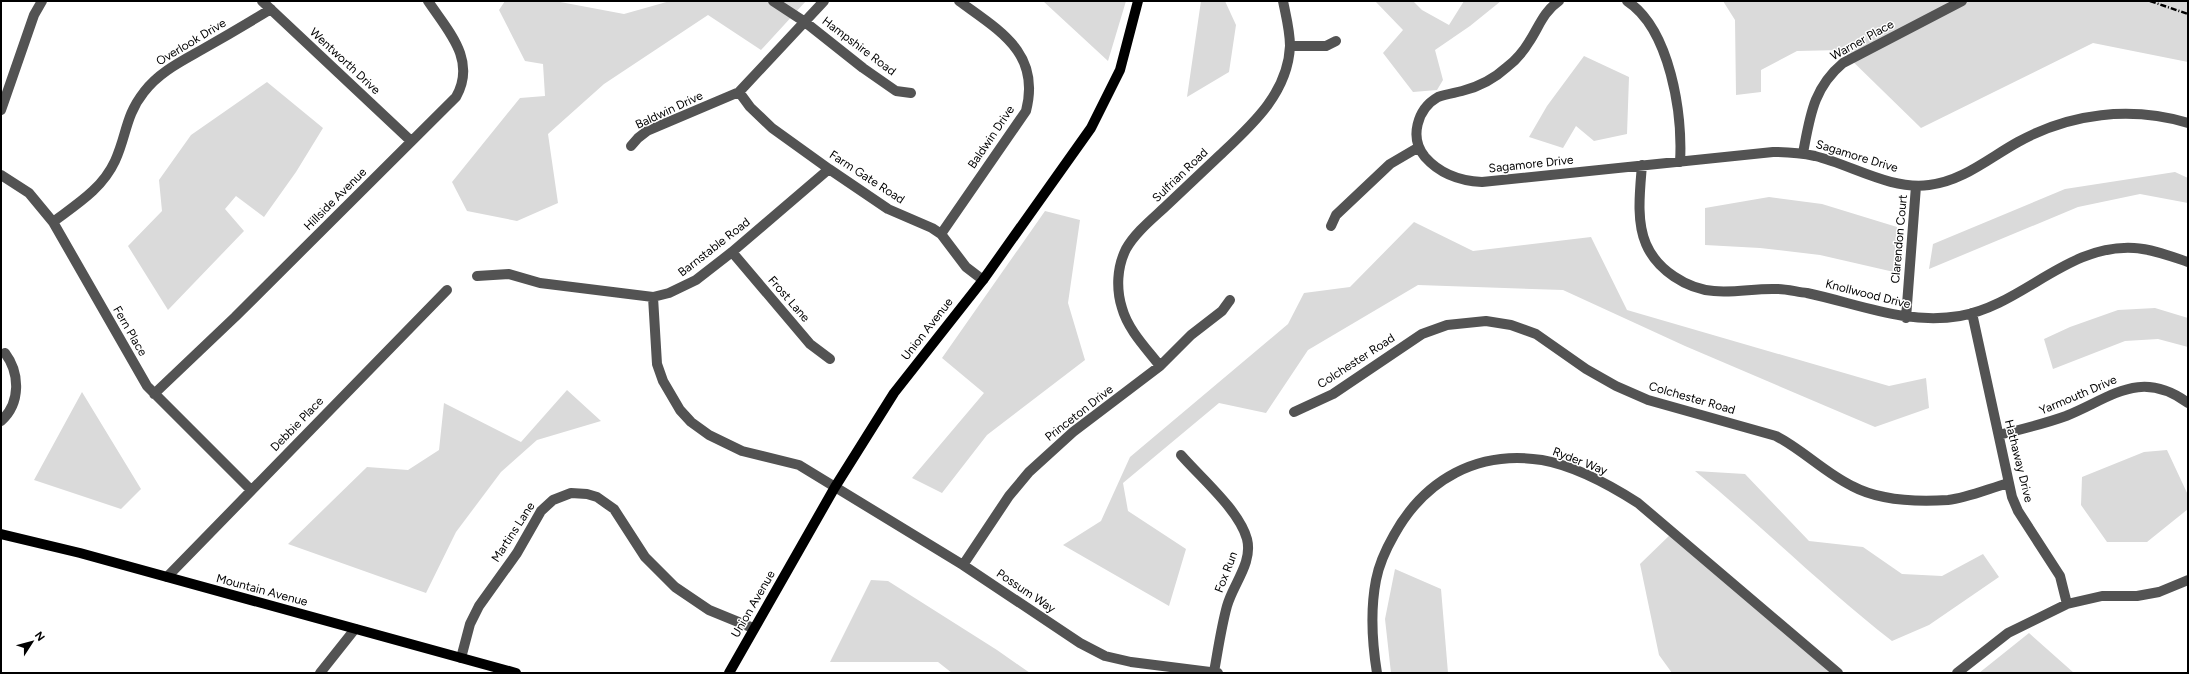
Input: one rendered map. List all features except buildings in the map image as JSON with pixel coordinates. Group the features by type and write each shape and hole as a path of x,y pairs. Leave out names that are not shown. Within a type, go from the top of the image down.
{"main road":[{"name":"Union Avenue","path":"729,673 753,628 835,487 894,393 983,280 1079,148 1120,70 1138,1"},
{"name":"Mountain Avenue","path":"1,534 167,577 516,673"}],"street":[{"path":"1,110 34,15 42,1"},
{"name":"Wentworth Drive","path":"262,1 411,141"},
{"name":"Hillside Avenue","path":"154,394 235,317 456,97 462,83 464,73 462,58 459,48 428,1"},
{"name":"Hampshire Road","path":"773,1 805,22 863,68 896,91 911,93"},
{"name":"Baldwin Drive","path":"631,146 638,138 647,132 739,92 824,1"},
{"name":"Baldwin Drive","path":"941,234 1026,111 1029,97 1030,83 1027,69 1022,56 1015,45 1005,34 959,1"},
{"name":"Sulfrian Road","path":"1160,366 1130,326 1122,309 1118,282 1121,262 1126,249 1142,228 1262,114 1275,94 1282,79 1290,46 1283,1"},
{"path":"1331,226 1336,214 1390,164 1419,148 1417,128 1425,108 1438,98 1474,87 1505,69 1529,42 1542,17 1559,1"},
{"path":"1627,1 1642,16 1657,40 1673,82 1681,125 1680,162"},
{"name":"Warner Place","path":"1803,153 1818,94 1830,74 1843,63 1962,1"},
{"name":"Overlook Drive","path":"53,222 88,195 104,180 117,156 133,108 153,82 172,68 271,9"},
{"path":"1290,46 1326,46 1336,41"},
{"name":"Farm Gate Road","path":"739,92 750,107 772,128 829,169 888,209 916,220 941,234 970,271 983,280"},
{"name":"Sagamore Drive","path":"1419,148 1428,160 1440,170 1453,177 1474,182 1773,152 1803,153 1895,182 1916,186 1939,183 1960,176 2041,130 2085,117 2131,113 2153,115 2188,123"},
{"name":"Knollwood Drive","path":"1642,165 1640,205 1645,243 1660,265 1682,281 1698,288 1715,291 1778,289 1793,291 1906,318 1945,318 1972,313 1995,305 2077,259 2099,251 2134,248 2158,252 2188,262"},
{"name":"Barnstable Road","path":"477,276 509,274 540,283 653,297 669,294 684,287 732,252 829,169"},
{"name":"Fern Place","path":"1,175 29,193 53,222 138,371 154,394 251,490"},
{"name":"Clarendon Court","path":"1906,318 1916,186"},
{"name":"Frost Lane","path":"732,252 810,344 830,359"},
{"name":"Debbie Place","path":"167,577 447,290"},
{"name":"Possum Way","path":"653,297 657,364 662,381 671,398 691,422 726,445 759,456 799,464 963,565 1080,643 1105,656 1131,662 1216,673"},
{"name":"Princeton Drive","path":"963,565 1008,496 1029,472 1072,432 1160,366 1191,335 1222,311 1230,300"},
{"name":"Hathaway Drive","path":"1972,313 2009,483 2018,511 2060,576 2067,604"},
{"name":"Colchester Road","path":"1294,412 1333,394 1422,334 1446,325 1486,321 1512,325 1536,334 1586,369 1616,386 1648,400 1776,436 1792,445 1852,486 1872,494 1896,499 1948,500 2009,483"},
{"path":"1,421 10,410 17,384 14,367 5,353"},
{"name":"Yarmouth Drive","path":"1999,435 2044,424 2067,415 2114,392 2129,388 2144,387 2160,389 2175,394 2188,403"},
{"name":"Fox Run","path":"1181,455 1231,511 1242,528 1248,550 1246,562 1226,611 1216,673"},
{"name":"Ryder Way","path":"1377,673 1372,615 1376,579 1387,547 1403,518 1425,493 1452,474 1482,462 1510,458 1543,460 1564,466 1603,483 1638,503 1838,673"},
{"name":"Martins Lane","path":"461,658 470,624 479,606 517,553 540,511 553,500 571,493 587,494 597,497 614,509 645,557 674,587 709,610 753,628"},
{"path":"1957,673 2008,633 2067,604 2102,596 2137,596 2159,592 2188,580"},
{"path":"320,673 355,629"}],"shaded area":[{"path":"505,1 555,1 624,14 670,1 806,1 761,50 708,15 604,84 548,134 558,203 517,221 467,211 452,182 520,98 545,96 543,64 525,61 499,10"},
{"path":"1043,1 1126,1 1108,61"},
{"path":"1201,1 1225,1 1236,25 1229,72 1187,97"},
{"path":"1375,1 1413,1 1422,10 1449,25 1464,1 1501,1 1470,26 1435,50 1443,80 1437,90 1413,92 1383,53 1403,30"},
{"path":"1723,1 2188,1 2188,62 2093,43 1921,128 1841,50 1797,51 1761,70 1761,92 1736,95 1735,20"},
{"path":"1584,56 1629,77 1627,134 1594,141 1576,126 1563,148 1529,137 1547,106"},
{"path":"267,82 323,128 296,172 264,217 236,196 225,209 244,231 168,310 128,246 162,211 159,180 191,135"},
{"path":"2175,172 2188,178 2188,203 2140,194 2078,207 1929,269 1933,244 2065,189"},
{"path":"1769,197 1822,204 1897,227 1894,272 1820,255 1760,248 1705,245 1705,208"},
{"path":"1045,211 1080,220 1068,303 1085,360 987,435 942,493 912,478 984,393 942,358"},
{"path":"1414,222 1473,251 1591,237 1627,310 1889,386 1926,378 1929,408 1875,427 1685,346 1563,290 1418,285 1308,350 1266,413 1219,403 1123,483 1128,511 1186,549 1169,606 1063,545 1101,521 1130,457 1288,324 1304,293 1350,287"},
{"path":"2155,308 2188,318 2188,347 2158,339 2125,341 2053,369 2044,339 2070,327 2118,310"},
{"path":"567,390 601,421 537,440 501,472 456,532 426,593 288,544 367,467 408,470 439,450 444,403 521,442"},
{"path":"82,392 141,489 121,509 34,480"},
{"path":"2167,450 2188,495 2188,509 2147,542 2107,542 2081,505 2082,477 2144,452"},
{"path":"1695,471 1745,474 1809,541 1863,547 1902,574 1942,576 1983,554 1999,577 1929,625 1892,641 1842,600"},
{"path":"1673,532 1830,673 1672,673 1659,655 1640,564"},
{"path":"1395,569 1441,589 1448,673 1391,673 1385,619"},
{"path":"871,580 888,581 997,650 1030,673 952,673 938,662 830,662"},
{"path":"2029,633 2074,673 1979,673"}],"railway":[{"path":"2150,1 2188,14"}]}
